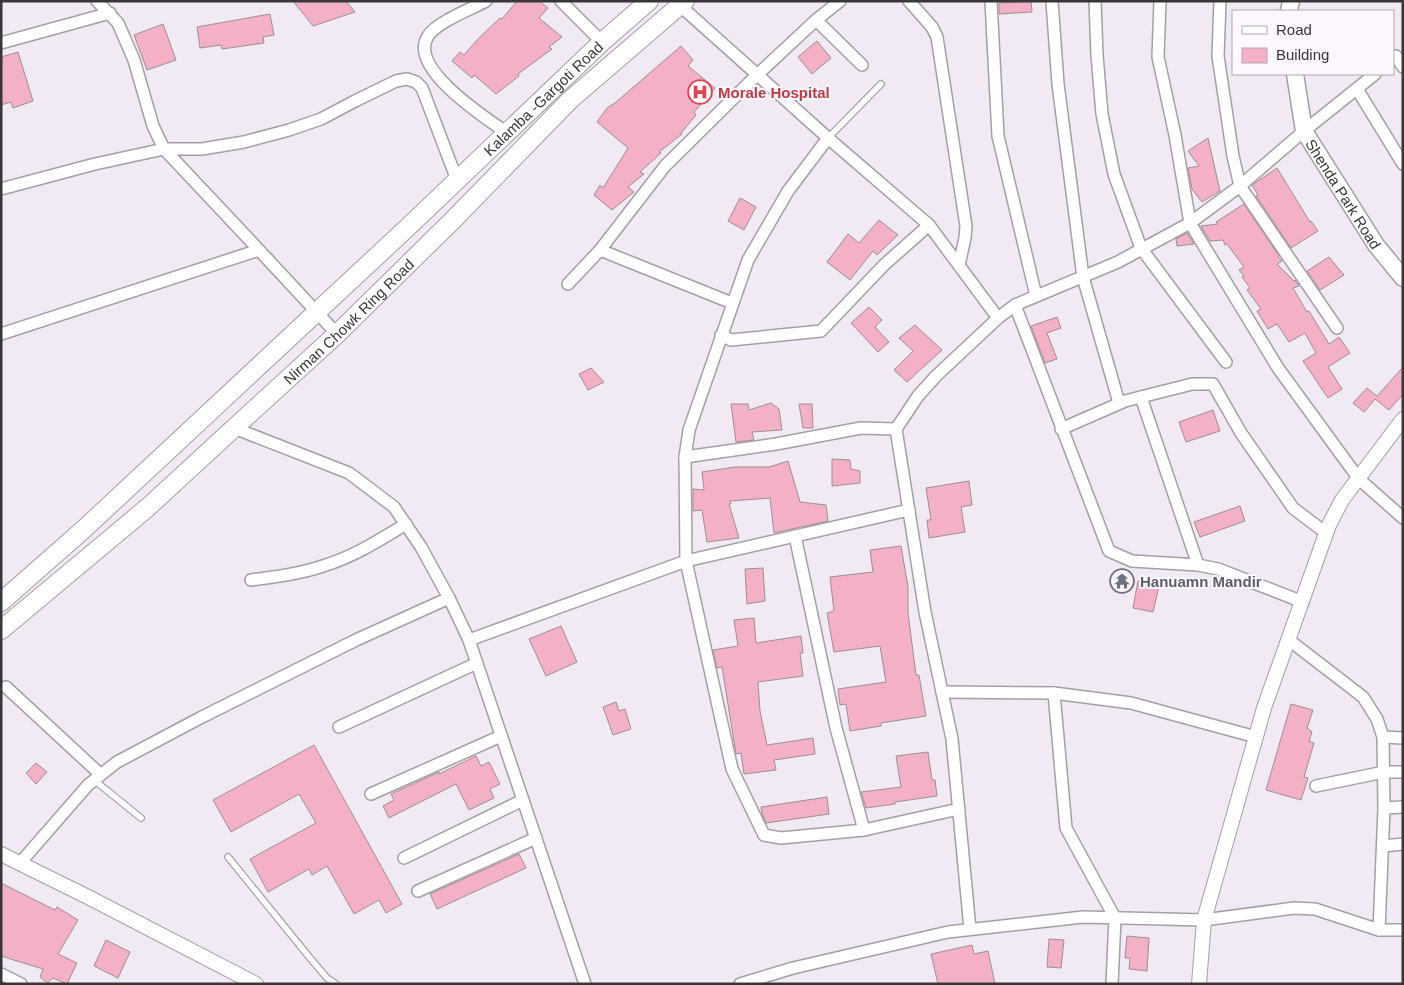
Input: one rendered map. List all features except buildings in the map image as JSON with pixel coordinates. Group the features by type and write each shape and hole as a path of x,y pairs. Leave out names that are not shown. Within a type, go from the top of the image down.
{"main road":[{"name":"Kalamba -Gargoti Road","path":"1,602 84,529 408,227 602,42 649,1"},
{"name":"Nirman Chowk Ring Road","path":"1,630 147,508 337,334 452,221 570,100 680,3"},
{"name":"Shenda Park Road","path":"1295,75 1304,130 1376,245 1403,278"}],"street":[{"path":"98,1 118,23 134,60 153,126 164,150 337,334"},
{"path":"486,1 440,25 427,36 424,48 430,66 440,81 507,133"},
{"path":"561,1 602,42"},
{"path":"568,284 600,250 665,166 757,75 816,20 840,1"},
{"path":"909,1 932,27 937,37 966,226 959,266"},
{"path":"991,1 998,136 1036,296"},
{"path":"1052,1 1058,84 1083,277 1119,404"},
{"path":"1096,1 1097,55 1102,114 1114,174 1142,248 1226,362"},
{"path":"1160,1 1158,57 1175,135 1190,223 1278,368 1359,479 1403,518"},
{"path":"1220,1 1218,56 1233,156 1240,186 1337,328"},
{"path":"680,3 757,75 929,225 998,318"},
{"path":"1,42 110,13"},
{"path":"816,20 862,65"},
{"path":"1397,55 1403,67"},
{"path":"970,930 952,739 925,612 896,429 918,396 936,376 1015,304 1118,262 1190,223 1240,186 1304,130 1374,75"},
{"path":"1,189 95,164 164,150 202,149 244,142 289,130 321,119 401,80 416,82 422,88 457,180"},
{"path":"1357,89 1403,164"},
{"path":"828,138 788,191 748,260 689,430 685,457 686,561 732,769 764,835 781,838 864,830 959,809"},
{"path":"721,335 731,340 821,331 884,265 929,225"},
{"path":"1,334 259,250"},
{"path":"600,250 732,303"},
{"path":"1015,304 1109,551 1132,561 1198,565 1218,570 1303,602"},
{"path":"1061,429 1119,404 1141,397 1192,384 1213,384 1241,433 1292,508 1326,534"},
{"path":"1141,397 1198,565"},
{"path":"1200,984 1204,920 1264,708 1326,534 1334,515 1403,419"},
{"path":"234,428 349,473 394,507 421,546 469,640 585,984"},
{"path":"685,457 776,444 861,428 896,429"},
{"path":"469,640 686,561 909,510"},
{"path":"251,580 279,577 324,566 366,548 406,524"},
{"path":"795,536 836,728 864,830"},
{"path":"20,863 97,777 117,762 356,640 449,598"},
{"path":"1288,640 1363,697 1377,719 1383,737 1384,808 1379,930"},
{"path":"339,727 476,663"},
{"path":"6,688 97,777"},
{"path":"942,692 1054,693 1131,703 1256,737"},
{"path":"1054,693 1066,828 1115,918 1112,984"},
{"path":"371,794 501,736"},
{"path":"1383,737 1403,738"},
{"path":"1316,786 1384,772 1403,772"},
{"path":"404,858 523,800"},
{"path":"1384,808 1403,807"},
{"path":"418,891 536,838"},
{"path":"1383,846 1403,844"},
{"path":"1,854 256,984"},
{"path":"743,983 793,968 948,932 1083,918 1204,920 1294,908 1315,909 1379,930 1403,930"},
{"path":"1,974 21,984"}],"lane":[{"path":"828,138 881,84"},
{"path":"97,777 141,818"},
{"path":"228,856 310,958 327,978 336,984"}],"place":[{"name":"Morale Hospital","path":"700,92"},
{"name":"Hanuamn Mandir","path":"1122,581"}]}
